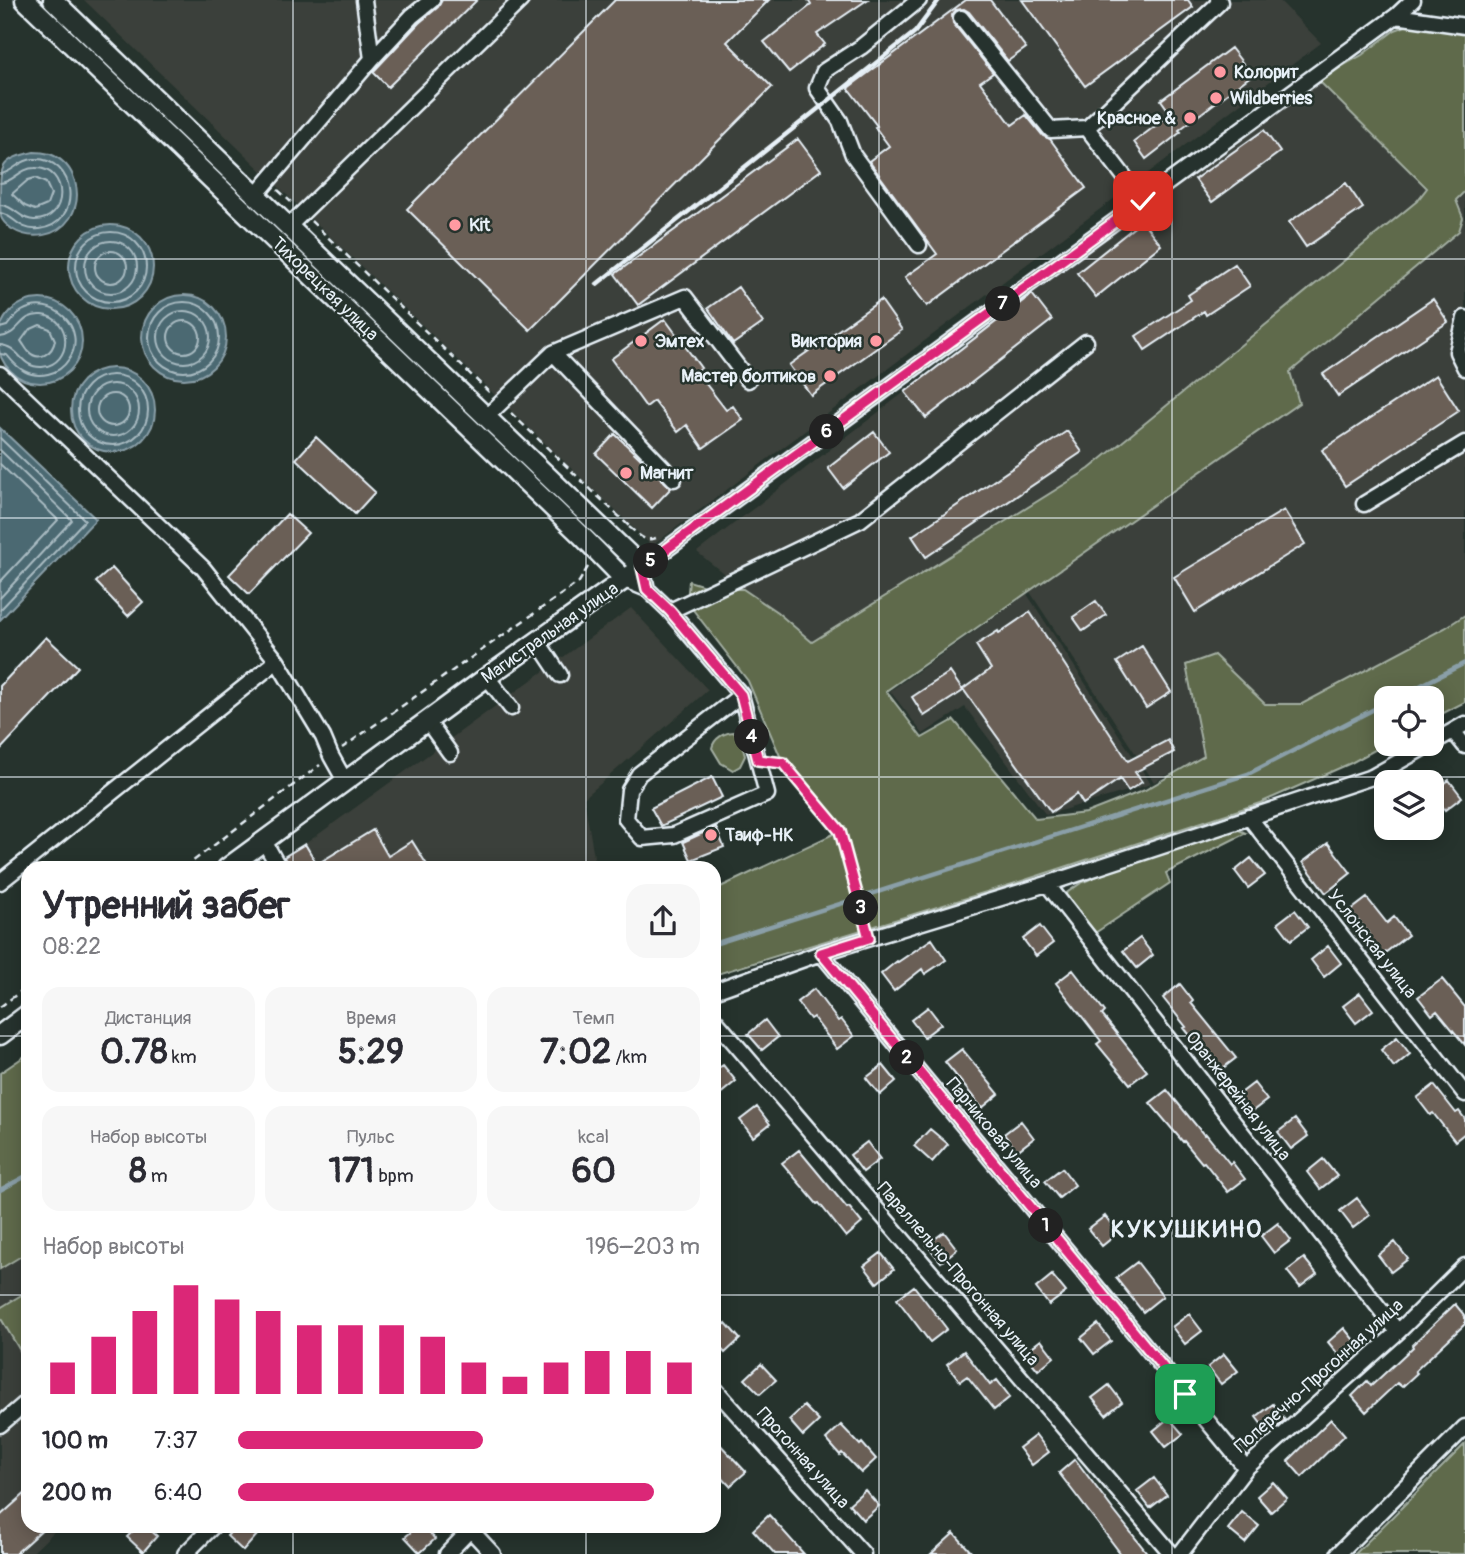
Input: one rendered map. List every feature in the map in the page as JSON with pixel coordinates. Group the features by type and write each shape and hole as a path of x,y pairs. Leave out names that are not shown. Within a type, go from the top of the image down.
{"main road":[{"name":"Тихорецкая улица","path":"25,0 625,580"},
{"name":"Тихорецкая улица","path":"53,0 642,567"},
{"name":"Магистральная улица","path":"237,861 642,567"},
{"path":"0,1035 21,1019"}],"street":[{"path":"364,0 372,59"},
{"path":"256,195 372,59 412,16 432,0"},
{"path":"289,226 521,0"},
{"path":"919,0 861,47 824,71 817,88 840,121 853,155 919,245"},
{"path":"961,18 1051,130 1087,128 1220,2 1219,0"},
{"name":"Магистральная улица","path":"642,567 1396,16 1413,0"},
{"path":"1396,16 1465,26"},
{"path":"1087,128 1143,201"},
{"path":"486,417 553,353 685,297 748,380"},
{"path":"1465,318 1457,352 1465,368"},
{"path":"670,611 859,520 1086,342"},
{"path":"553,353 674,479"},
{"path":"0,374 203,568 277,661 323,737 345,781"},
{"path":"1364,505 1465,443"},
{"path":"642,567 647,589"},
{"path":"625,580 647,589 670,611 741,695 767,794 674,835 642,838 626,819 629,790 639,774 741,695"},
{"path":"538,642 560,675"},
{"path":"25,861 277,661"},
{"path":"487,677 511,708"},
{"path":"427,721 450,753"},
{"path":"1459,727 1465,746"},
{"path":"721,989 821,953 1047,884 1372,777 1408,756"},
{"name":"Услонская улица","path":"1249,817 1465,1094"},
{"path":"264,841 275,861"},
{"path":"0,881 21,864"},
{"name":"Оранжерейная улица","path":"1047,884 1398,1332"},
{"name":"Парниковая улица","path":"821,953 1245,1468"},
{"name":"Параллельно-Прогонная улица","path":"721,1027 1172,1554"},
{"name":"Поперечно-Прогонная улица","path":"1180,1554 1245,1468 1398,1332 1465,1266"},
{"name":"Прогонная улица","path":"721,1396 863,1554"},
{"path":"0,1425 21,1407"},
{"path":"1338,1554 1465,1427"},
{"path":"185,1554 206,1533"},
{"path":"447,1554 465,1533"},
{"path":"474,1533 493,1554"}],"path":[{"path":"268,181 642,538 649,540 661,535"},
{"path":"622,534 630,527"},
{"path":"193,861 331,756 579,582 589,565"},
{"path":"758,760 783,763 840,831 869,938"},
{"path":"0,1007 21,991"}],"shaded area":[{"path":"84,0 1279,0 1321,43 652,546"},
{"path":"1318,80 1427,188 1417,201 1089,469 812,642 697,552 1032,294"},
{"path":"1465,192 1465,615 1302,704 1265,704 1214,655 1186,665 1204,756 1154,782 1030,592 1299,403 1290,372 1463,218 1456,200"},
{"path":"1027,594 1151,784 1046,815 965,707 923,734 890,691"},
{"path":"631,608 708,690 584,798 595,861 277,861 305,844"},
{"path":"21,1230 21,1533 53,1533 31,1554 0,1554 0,1244"}],"green space":[{"path":"1422,20 1465,30 1465,191 1456,200 1463,218 1459,231 1290,372 1299,403 886,691 922,738 954,720 1036,819 1086,813 1145,790 1204,756 1186,665 1214,655 1265,704 1302,704 1465,615 1465,702 1444,713 1444,686 1374,686 1374,751 1260,803 1016,883 721,973 721,887 840,831 783,763 748,681 687,602 689,581 714,589 743,589 777,612 812,642 1089,469 1417,201 1427,188 1318,80 1362,55 1395,30"},
{"path":"733,732 740,737 745,756 740,766 733,770 721,763 712,748 720,737"},
{"path":"1227,829 1246,833 1166,873 1170,883 1095,933 1065,894 1081,883 1158,850"},
{"path":"21,1059 21,1256 0,1269 0,1073"},
{"path":"21,1295 21,1352 0,1317 0,1308"},
{"path":"1465,1444 1465,1554 1355,1554"}],"water":[{"path":"34,152 50,154 66,165 77,191 74,209 65,224 51,233 35,236 19,233 6,224 1,217 0,204 1,177 5,165 15,157"},
{"path":"111,225 127,228 141,237 150,251 153,267 150,283 141,297 127,306 111,309 95,306 81,297 72,283 69,267 72,251 81,237 95,228"},
{"path":"184,295 200,298 214,307 223,321 226,337 223,353 214,367 200,376 184,379 168,376 154,367 145,353 142,337 145,321 154,307 168,298"},
{"path":"32,300 48,300 63,306 75,318 81,333 81,349 75,364 63,376 48,382 32,382 17,376 5,364 -1,349 -1,333 5,318 17,306"},
{"path":"113,368 129,371 143,380 152,394 155,410 152,426 143,440 129,449 113,452 97,449 83,440 74,426 71,410 74,394 83,380 97,371"},
{"path":"0,428 96,519 0,620"}],"building":[{"path":"442,0 477,0 388,87 373,72"},
{"path":"615,0 769,0 727,42 772,87 530,330 407,209"},
{"path":"808,0 867,0 817,34 825,44 789,72 764,42 811,5"},
{"path":"966,0 990,0 1026,48 1008,61 969,12 964,9 956,10 952,15 953,23 993,73 980,82 1012,125 1026,115 1043,136 1050,139 1086,188 927,306 905,277 937,254 869,161 889,146 848,88"},
{"path":"1022,0 1188,0 1193,7 1085,86"},
{"path":"1231,48 1252,75 1179,130 1181,132 1146,159 1134,142 1171,114 1161,100"},
{"path":"1264,130 1280,152 1212,202 1195,179"},
{"path":"798,139 821,170 638,305 615,274"},
{"path":"1346,183 1363,208 1306,247 1289,222"},
{"path":"1142,221 1161,245 1096,297 1077,273"},
{"path":"1235,264 1250,286 1206,315 1204,311 1145,350 1136,336 1191,300 1188,295"},
{"path":"738,287 763,323 733,344 708,308"},
{"path":"1032,294 1052,320 926,418 905,392"},
{"path":"1433,299 1448,322 1338,396 1323,374"},
{"path":"881,300 902,330 811,395 789,365"},
{"path":"665,319 701,368 696,371 726,410 733,406 743,420 703,448 687,425 678,432 654,401 646,407 611,359"},
{"path":"1436,375 1459,411 1345,486 1322,450"},
{"path":"1067,431 1082,452 926,557 912,536"},
{"path":"874,432 889,452 843,488 828,468"},
{"path":"615,434 671,488 652,508 596,454"},
{"path":"316,437 375,492 355,514 296,459"},
{"path":"1284,510 1305,544 1195,612 1174,577"},
{"path":"287,514 308,533 249,594 229,575"},
{"path":"112,568 143,602 128,616 96,582"},
{"path":"1096,601 1106,615 1083,631 1073,617"},
{"path":"1030,612 1128,761 1168,740 1174,752 1135,772 1142,782 1128,791 1120,779 1083,804 1077,794 1051,812 963,689 991,669 976,645"},
{"path":"46,637 78,667 0,750 0,686"},
{"path":"1142,646 1171,692 1146,708 1117,662"},
{"path":"950,672 963,691 924,716 912,697"},
{"path":"712,777 722,797 661,826 651,808"},
{"path":"1449,780 1462,797 1445,810 1444,809 1444,784"},
{"path":"716,827 724,847 691,860 683,842"},
{"path":"373,830 388,856 412,841 425,861 322,861"},
{"path":"1328,843 1351,873 1326,893 1303,862"},
{"path":"305,844 315,861 286,861 284,857"},
{"path":"1251,858 1265,875 1248,888 1235,871"},
{"path":"1367,898 1387,923 1394,917 1408,935 1381,956 1367,938 1370,935 1350,911"},
{"path":"1295,910 1308,927 1291,940 1278,923"},
{"path":"1040,926 1053,943 1036,956 1023,939"},
{"path":"1140,938 1153,955 1137,968 1123,951"},
{"path":"932,939 946,960 925,974 922,969 894,991 881,974"},
{"path":"1328,946 1341,963 1324,977 1311,960"},
{"path":"1073,970 1105,1012 1102,1015 1147,1071 1130,1084 1097,1044 1101,1041 1056,983"},
{"path":"1442,979 1465,1007 1465,1045 1437,1011 1432,1015 1418,997"},
{"path":"1180,984 1193,1001 1191,1003 1236,1058 1219,1071 1163,998"},
{"path":"814,989 838,1021 841,1019 854,1036 837,1049 813,1017 810,1019 797,1002"},
{"path":"1360,993 1373,1010 1356,1023 1343,1006"},
{"path":"928,1007 941,1024 924,1037 911,1020"},
{"path":"765,1020 778,1037 762,1050 748,1034"},
{"path":"1397,1037 1410,1054 1394,1067 1381,1050"},
{"path":"962,1049 999,1094 982,1108 945,1062"},
{"path":"723,1065 736,1081 721,1093"},
{"path":"883,1065 896,1081 880,1095 866,1078"},
{"path":"1254,1083 1267,1100 1250,1113 1237,1096"},
{"path":"1434,1085 1456,1113 1459,1111 1465,1119 1465,1133 1455,1141 1417,1098"},
{"path":"1167,1090 1245,1179 1228,1192 1150,1103"},
{"path":"757,1107 770,1124 753,1137 740,1120"},
{"path":"1295,1119 1308,1136 1291,1149 1278,1132"},
{"path":"1021,1121 1034,1138 1017,1151 1004,1134"},
{"path":"930,1129 948,1144 932,1162 914,1146"},
{"path":"867,1142 880,1159 863,1172 850,1155"},
{"path":"799,1150 862,1223 846,1237 782,1163"},
{"path":"1323,1159 1337,1176 1320,1189 1307,1172"},
{"path":"1062,1168 1075,1185 1059,1198 1045,1181"},
{"path":"1357,1198 1370,1215 1353,1228 1340,1211"},
{"path":"1105,1216 1118,1233 1102,1246 1088,1229"},
{"path":"1278,1223 1291,1240 1274,1253 1261,1236"},
{"path":"944,1232 957,1249 941,1262 927,1245"},
{"path":"1395,1242 1408,1259 1391,1272 1378,1255"},
{"path":"881,1253 894,1269 877,1283 864,1266"},
{"path":"1304,1258 1317,1274 1300,1287 1287,1271"},
{"path":"1137,1262 1163,1296 1143,1312 1116,1278"},
{"path":"1052,1275 1066,1292 1049,1305 1036,1288"},
{"path":"914,1286 947,1329 930,1342 897,1299"},
{"path":"1455,1304 1465,1316 1465,1324 1415,1371 1417,1373 1402,1387 1397,1383 1366,1412 1352,1396 1367,1381 1371,1386"},
{"path":"1189,1314 1202,1331 1185,1344 1172,1327"},
{"path":"726,1323 740,1339 725,1353 721,1349 721,1328"},
{"path":"1098,1324 1111,1341 1094,1354 1081,1338"},
{"path":"1344,1328 1358,1345 1341,1358 1328,1342"},
{"path":"1041,1340 1054,1357 1038,1370 1024,1353"},
{"path":"964,1351 990,1385 997,1380 1010,1397 994,1410 967,1376 960,1381 947,1364"},
{"path":"1224,1354 1238,1371 1221,1384 1208,1367"},
{"path":"761,1364 776,1380 760,1394 745,1379"},
{"path":"1109,1385 1122,1402 1106,1415 1092,1398"},
{"path":"1273,1404 1285,1420 1269,1434 1256,1417"},
{"path":"804,1406 819,1421 803,1436 789,1420"},
{"path":"1169,1418 1183,1434 1166,1447 1153,1431"},
{"path":"1331,1419 1345,1435 1302,1477 1288,1461"},
{"path":"841,1425 876,1459 861,1473 826,1439"},
{"path":"1036,1435 1049,1452 1032,1465 1019,1448"},
{"path":"721,1445 746,1472 730,1486 721,1476"},
{"path":"1075,1459 1148,1554 1121,1554 1059,1473"},
{"path":"1154,1478 1167,1495 1150,1508 1137,1491"},
{"path":"1273,1482 1287,1498 1271,1512 1257,1496"},
{"path":"865,1490 879,1506 863,1520 849,1504"},
{"path":"21,1497 21,1533 38,1533 15,1554 0,1554 0,1516"},
{"path":"1242,1512 1259,1526 1245,1543 1228,1529"},
{"path":"769,1515 804,1554 775,1554 753,1530"},
{"path":"131,1533 154,1533 157,1536 143,1552 127,1537"},
{"path":"230,1533 257,1535 243,1551 227,1536"},
{"path":"410,1533 430,1533 435,1539 420,1553 405,1537"},
{"path":"954,1533 973,1554 931,1554"}],"waterway":[{"path":"1420,686 1465,663"},
{"path":"721,942 1248,774 1374,709"},
{"path":"0,1190 21,1179"}],"railway":[{"path":"597,284 915,32 939,0"}],"place":[{"name":"Колорит","path":"1220,72"},
{"name":"Wildberries","path":"1216,98"},
{"name":"Красное &","path":"1190,118"},
{"name":"Kit","path":"455,225"},
{"name":"Эмтех","path":"641,341"},
{"name":"Виктория","path":"876,341"},
{"name":"Мастер болтиков","path":"830,376"},
{"name":"Магнит","path":"626,473"},
{"name":"Таиф-НК","path":"711,835"}],"district":[{"name":"КУКУШКИНО","path":"1187,1229"}],"route":[{"path":"1143,201 642,567 647,589 670,611 741,695 758,760 783,763 840,831 869,938 821,953 1185,1394"}]}
